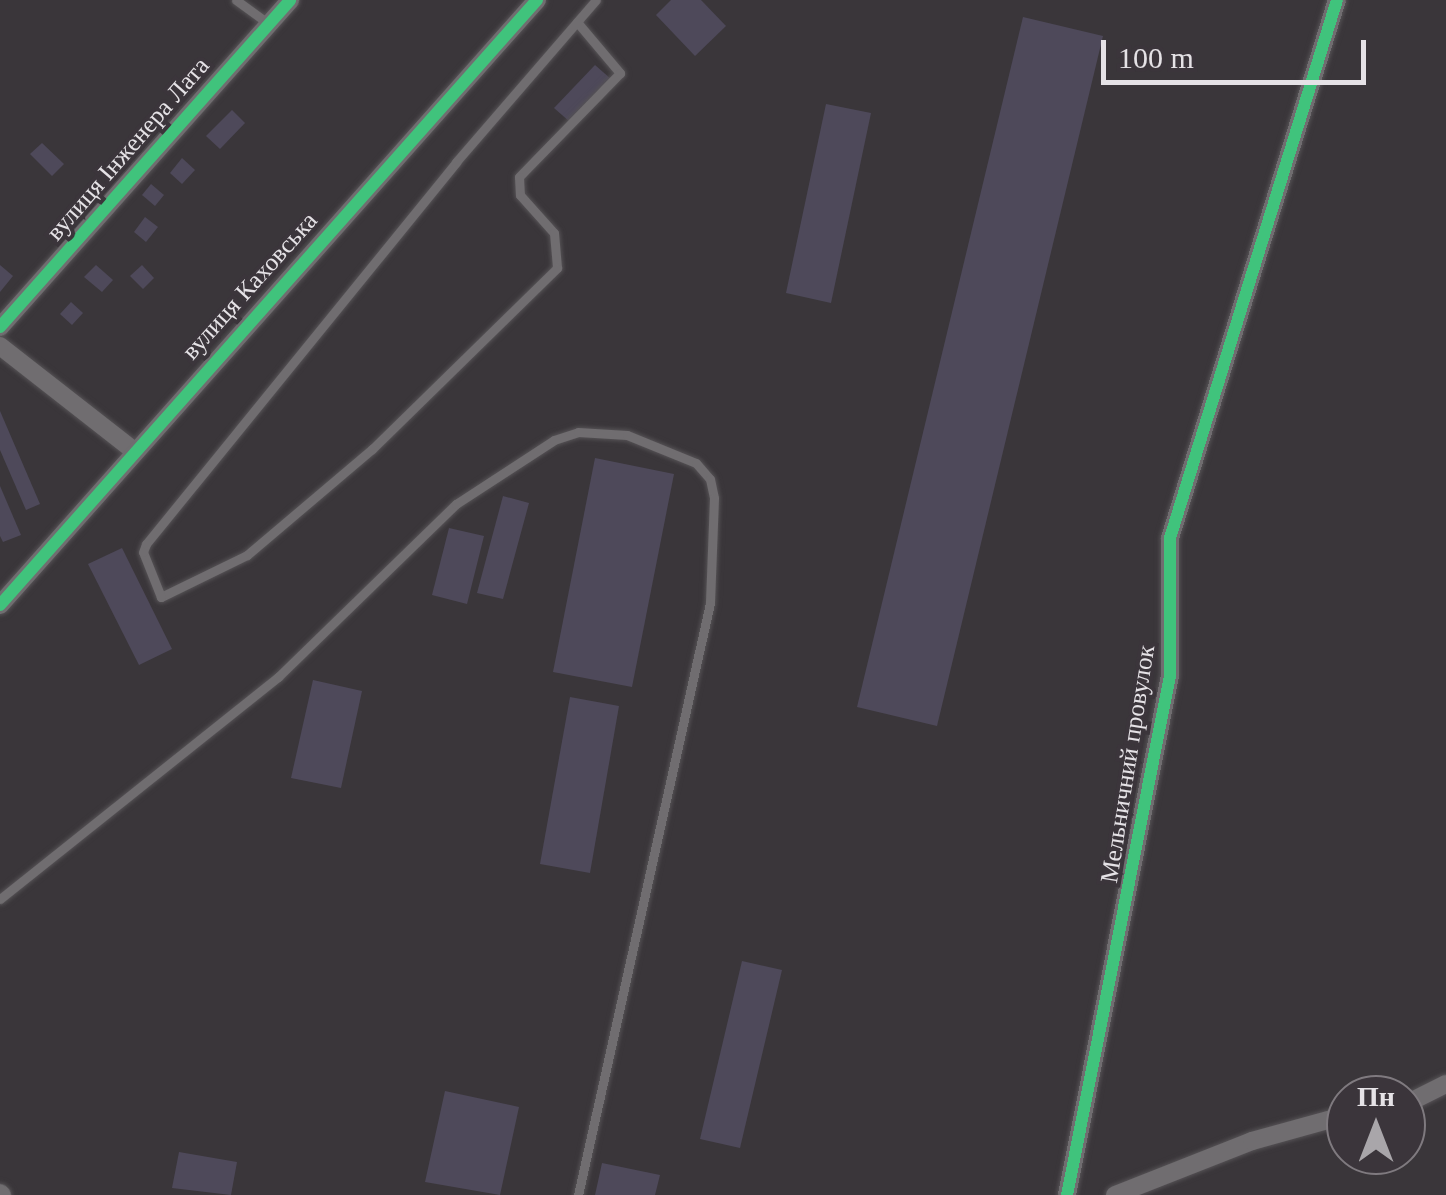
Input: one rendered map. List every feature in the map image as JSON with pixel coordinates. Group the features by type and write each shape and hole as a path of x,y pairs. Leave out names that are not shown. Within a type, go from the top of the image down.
{"street":[{"name":"вулиця Інженера Лата","path":"0,327 266,22 290,0"},
{"name":"вулиця Каховська","path":"0,605 133,450 537,0"},
{"name":"Мельничний провулок","path":"1067,1195 1170,676 1170,538 1337,0"},
{"path":"0,346 133,450"},
{"path":"1115,1195 1252,1141 1326,1121"}],"lane":[{"path":"236,0 266,22"},
{"path":"577,22 620,73 519,177 520,195 554,233 557,268 372,449 247,555 160,597 143,552 146,544 577,22 596,0"},
{"path":"0,899 278,677 456,504 554,440 578,432 627,435 696,463 710,479 714,498 710,602 578,1195"}],"building":[{"path":"671,0 701,0 726,26 695,56 656,15"},
{"path":"1023,17 1103,36 937,726 857,707"},
{"path":"595,65 611,79 570,122 554,108"},
{"path":"826,104 871,113 831,303 786,293"},
{"path":"232,110 245,123 220,149 206,136"},
{"path":"42,143 64,164 52,176 30,154"},
{"path":"182,158 195,170 182,184 170,173"},
{"path":"151,184 164,195 155,206 142,195"},
{"path":"145,217 158,227 146,242 134,232"},
{"path":"0,265 13,276 0,292"},
{"path":"96,265 113,280 102,292 84,277"},
{"path":"142,265 154,278 143,289 130,276"},
{"path":"71,302 83,313 72,325 60,314"},
{"path":"0,411 40,504 26,510 0,450"},
{"path":"595,458 674,474 632,687 553,672"},
{"path":"0,486 21,535 3,542 0,536"},
{"path":"503,496 529,503 503,599 477,593"},
{"path":"449,528 484,536 467,604 432,595"},
{"path":"122,548 172,649 139,665 88,564"},
{"path":"313,680 362,691 341,788 291,778"},
{"path":"570,697 619,706 590,873 540,864"},
{"path":"742,961 782,970 740,1148 700,1139"},
{"path":"445,1091 519,1107 500,1195 425,1182"},
{"path":"179,1152 237,1162 231,1195 172,1188"},
{"path":"602,1163 660,1175 655,1195 595,1195"}],"cycle path":[{"path":"0,327 290,0"},
{"path":"0,605 537,0"},
{"path":"1067,1195 1170,676 1170,538 1337,0"}]}
